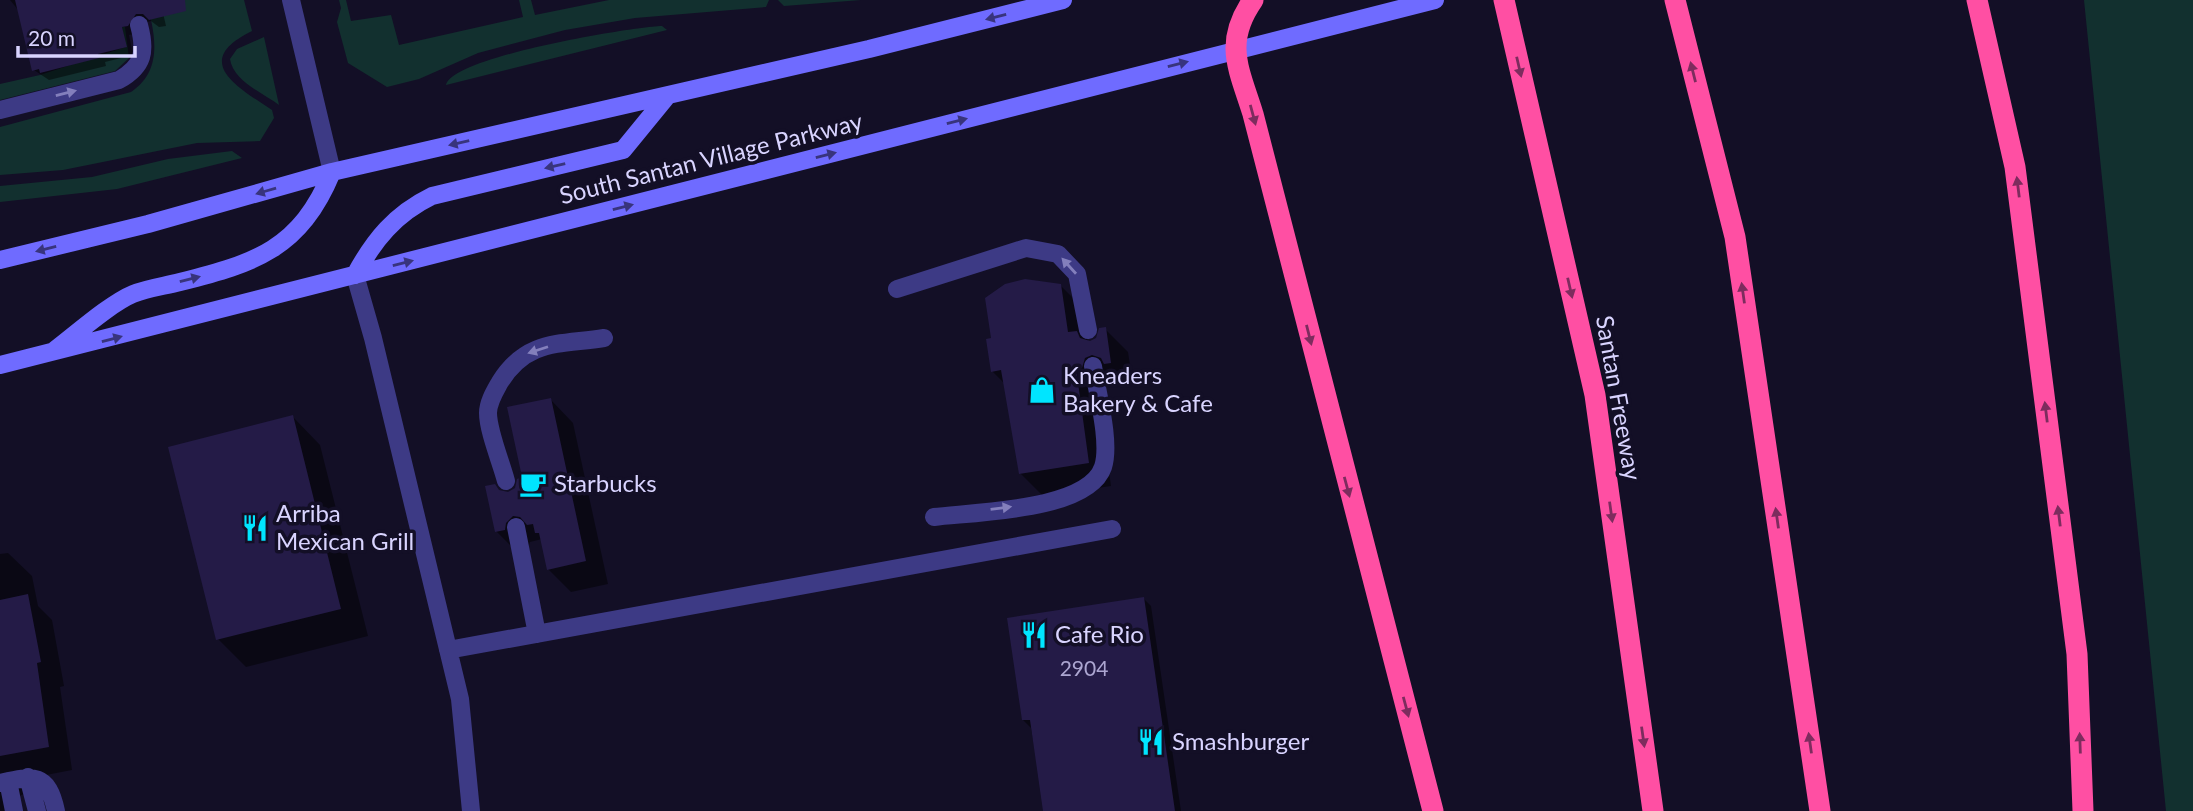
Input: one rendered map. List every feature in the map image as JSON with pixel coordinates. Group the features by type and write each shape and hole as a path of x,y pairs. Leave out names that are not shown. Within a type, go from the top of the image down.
{"highway":[{"path":"1253,0 1246,10 1233,50 1256,127 1433,811"},
{"name":"Santan Freeway","path":"1504,0 1595,395 1653,811"},
{"path":"1675,0 1735,237 1820,811"},
{"path":"1977,0 2015,167 2077,654 2083,811"}],"main road":[{"path":"0,260 148,224 332,172 869,49 1063,0"},
{"name":"South Santan Village Parkway","path":"0,365 46,356 1435,0"},
{"path":"355,275 384,230 414,205 432,196 623,150 668,95"},
{"path":"46,356 132,294 234,268 275,248 303,222 320,201 332,172"}],"lane":[{"path":"291,0 332,172"},
{"path":"0,110 119,80 133,72 143,54 139,25"},
{"path":"897,289 1026,248 1058,254 1077,274 1088,330"},
{"path":"355,275 460,699 471,811"},
{"path":"506,481 488,413 493,394 506,373 534,348 604,338"},
{"path":"934,517 1052,502 1076,495 1094,482 1103,468 1106,451 1093,366"},
{"path":"516,527 537,634"},
{"path":"449,650 1112,529"},
{"path":"29,777 37,811"},
{"path":"14,811 4,782 29,777 43,781 52,790 56,811"}],"green space":[{"path":"146,0 244,0 252,31 234,42 224,53 222,63 234,82 272,110 274,118 260,141 197,143 63,170 0,175 0,127 131,92 141,83 149,73 154,50"},
{"path":"339,0 346,0 351,21 391,15 399,45 523,17 519,0 531,0 535,15 609,0 769,0 766,7 635,18 565,30 478,53 419,79 387,87 348,63 337,22 341,8"},
{"path":"778,0 861,0 784,6"},
{"path":"2084,0 2193,0 2193,811 2166,811"},
{"path":"662,26 667,30 446,85 455,74 508,54 581,38"},
{"path":"122,27 125,27 129,58 115,71 0,100 0,84 40,75 126,47"},
{"path":"264,37 279,105 243,80 232,67 230,59 237,49"},
{"path":"232,151 242,158 117,189 0,202 0,186 92,177 168,159"}],"building":[{"path":"15,0 185,0 186,11 149,20 143,14 136,14 128,26 122,27 127,47 98,54 99,58 40,73 39,69 32,71"},
{"name":"Kneaders Bakery & Cafe","path":"1025,279 1061,284 1068,332 1077,331 1080,338 1090,341 1096,338 1099,328 1106,327 1111,363 1104,364 1101,358 1092,355 1085,358 1082,368 1076,368 1089,463 1019,474 1001,370 991,372 986,339 991,338 985,298 1005,284"},
{"name":"Starbucks","path":"551,398 586,561 547,570 539,533 535,533 533,524 527,525 520,517 513,516 506,523 505,530 495,532 485,486 495,484 499,490 508,492 515,488 517,479 522,477 507,407"},
{"name":"Arriba Mexican Grill","path":"293,415 341,609 216,640 168,447"},
{"path":"28,594 41,662 37,663 49,747 0,756 0,600"},
{"path":"1144,597 1175,811 1043,811 1030,720 1022,720 1007,618"}],"place":[{"name":"Kneaders Bakery & Cafe","path":"1042,390"},
{"name":"Starbucks","path":"533,484"},
{"name":"Arriba Mexican Grill","path":"255,528"},
{"name":"Cafe Rio","path":"1034,635"},
{"name":"Smashburger","path":"1151,742"}]}
